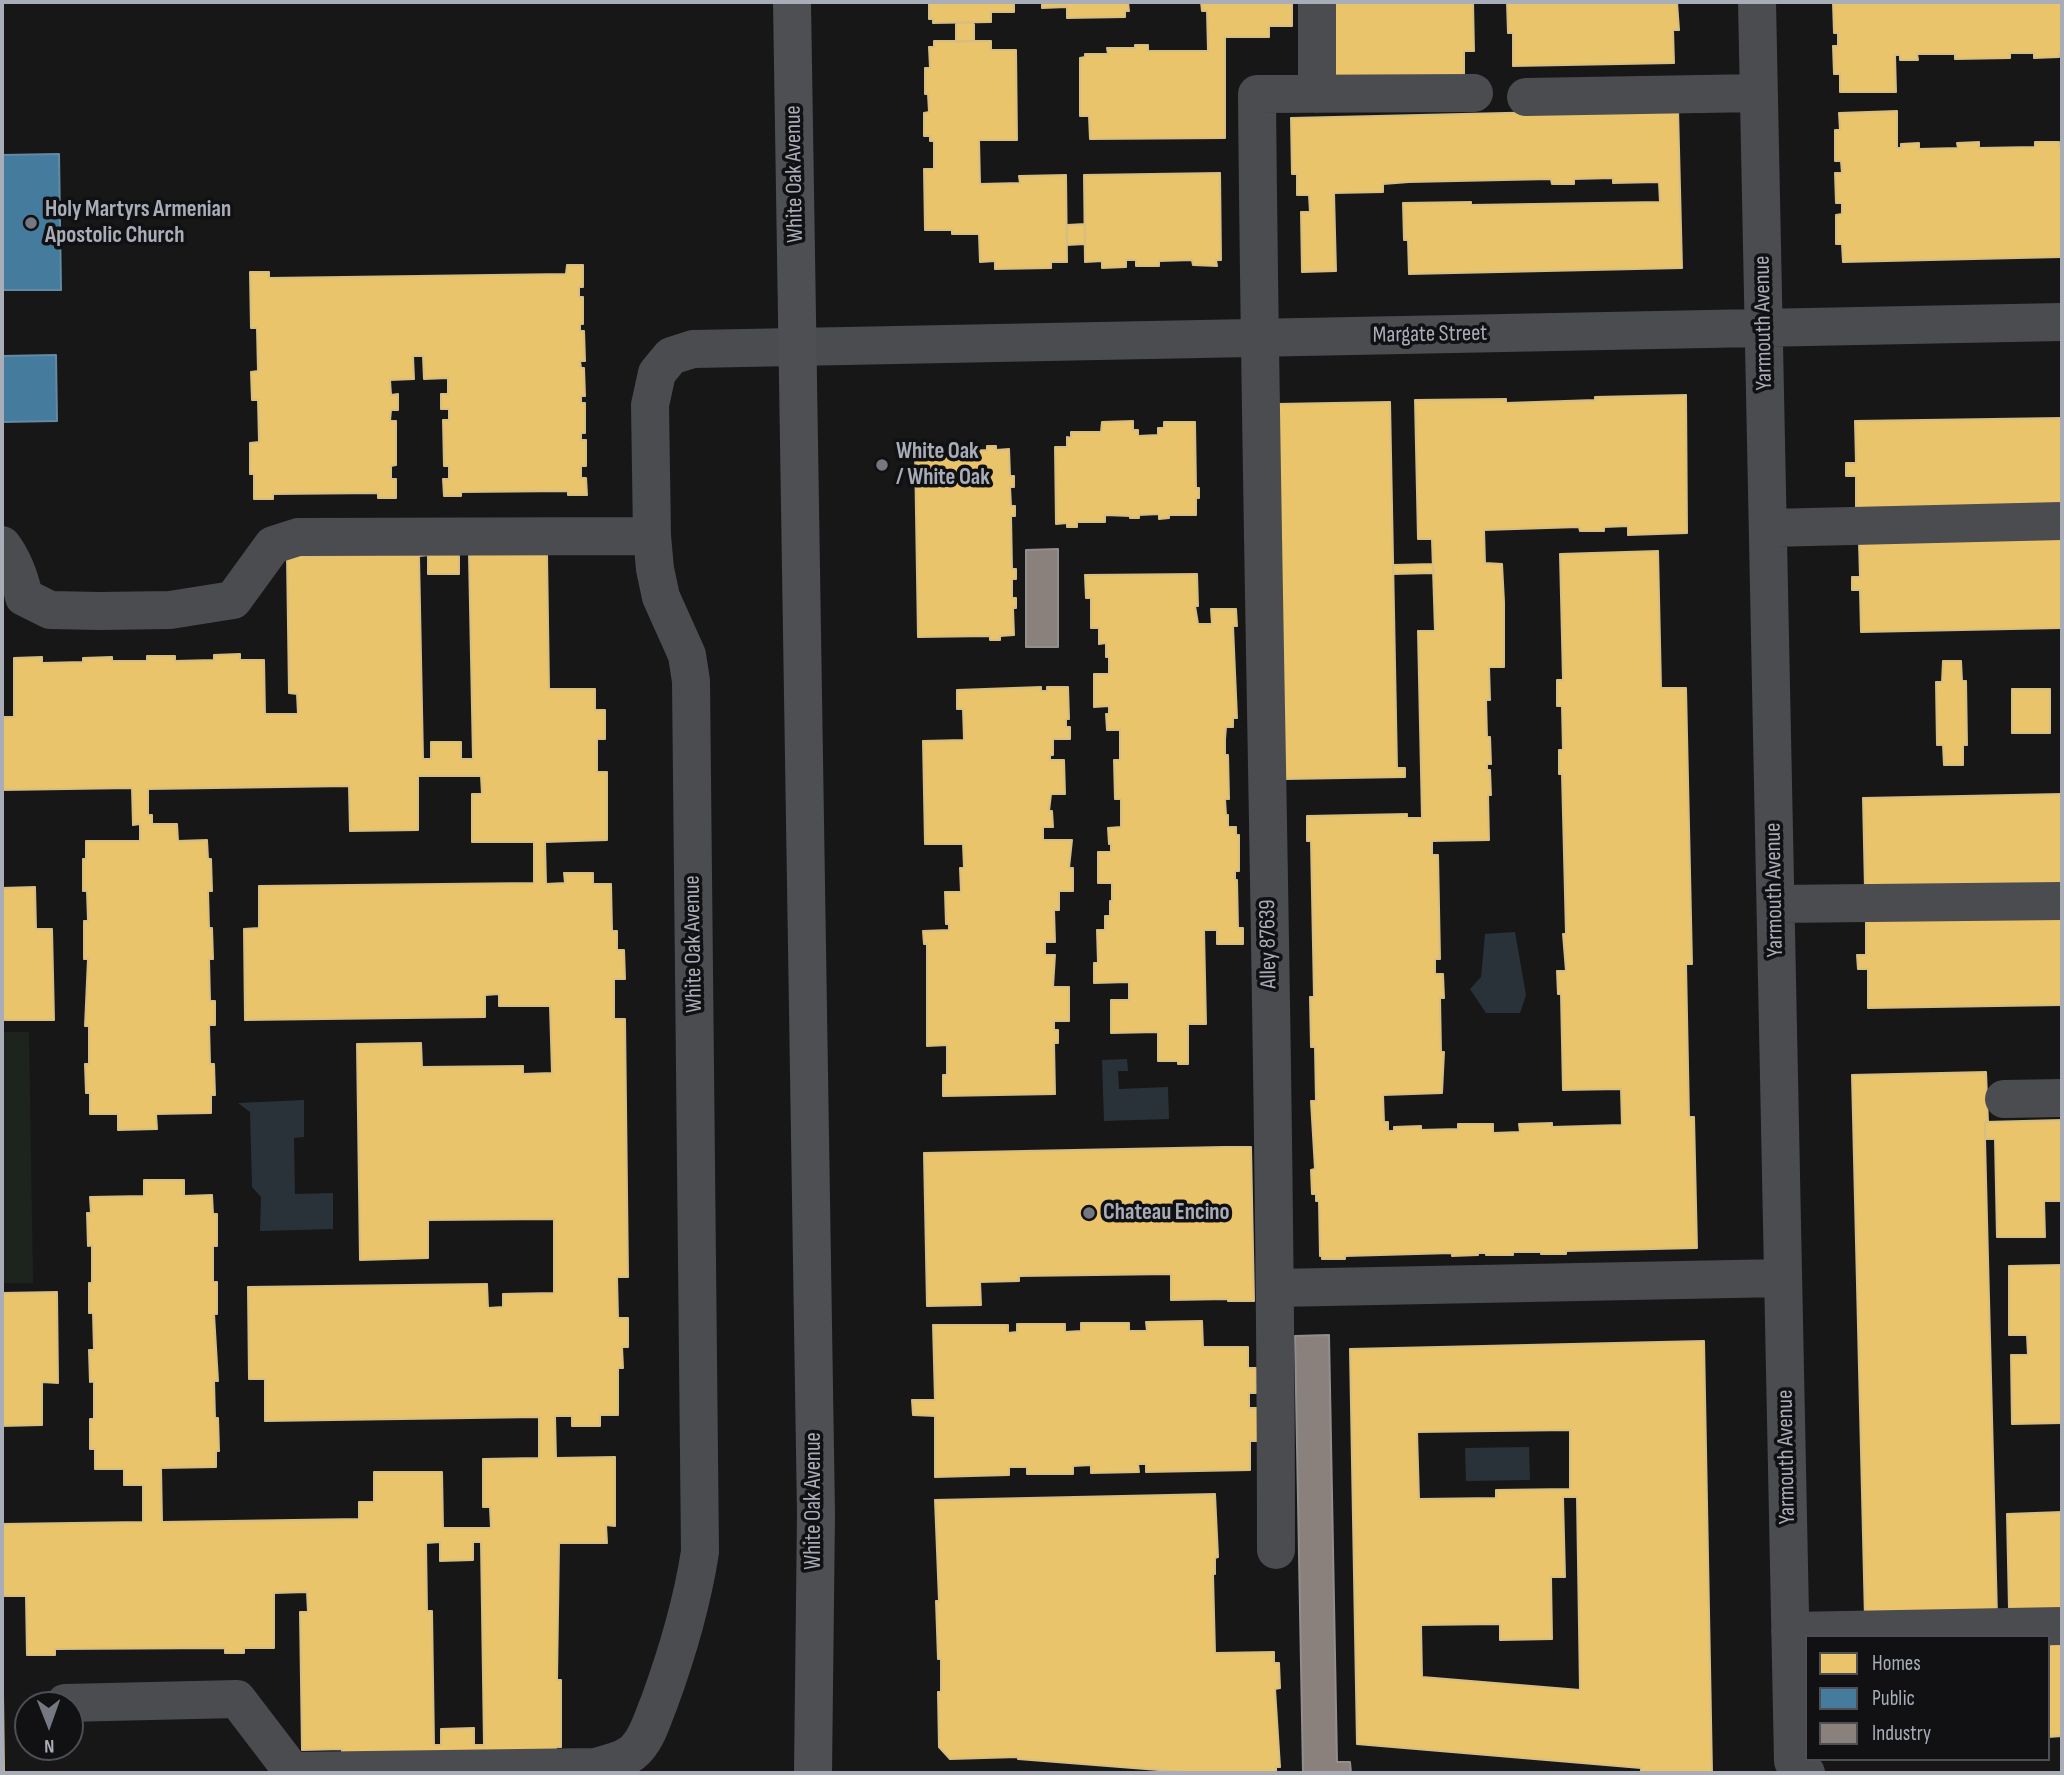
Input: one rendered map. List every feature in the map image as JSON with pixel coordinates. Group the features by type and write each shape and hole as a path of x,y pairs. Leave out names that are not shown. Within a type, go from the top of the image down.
{"main road":[{"name":"White Oak Avenue","path":"792,2 816,1514 813,1773"}],"street":[{"path":"1317,2 1317,94 1474,93"},
{"name":"Yarmouth Avenue","path":"1758,2 1790,1631 1794,1760 1806,1773"},
{"path":"1526,97 1759,93"},
{"name":"Alley 87639","path":"1276,1550 1276,1289 1258,338 1257,94 1317,94"},
{"name":"Margate Street","path":"799,347 2062,322"},
{"name":"White Oak Avenue","path":"84,1703 237,1699 292,1771 596,1767 626,1758 639,1746 649,1729 671,1670 695,1585 700,1552 691,681 687,655 661,597 652,536 650,405 657,373 671,356 693,349 799,347"},
{"path":"1768,528 2062,521"},
{"path":"2,545 21,580 24,597 50,610 100,611 170,610 233,600 273,545 298,537 652,536"},
{"path":"1776,904 2062,901"},
{"path":"2004,1100 2062,1098"},
{"path":"1276,1289 1783,1278"},
{"path":"1790,1631 2062,1626"}],"shaded area":[{"path":"1515,932 1526,995 1520,1013 1486,1013 1470,989 1481,977 1485,934"},
{"path":"2,1032 29,1032 33,1283 2,1283"},
{"path":"1127,1059 1128,1071 1118,1071 1119,1089 1168,1087 1169,1119 1104,1121 1102,1060"},
{"path":"304,1100 304,1137 294,1138 295,1194 333,1193 333,1229 260,1231 261,1197 252,1187 250,1112 238,1103"},
{"path":"1529,1447 1530,1480 1466,1481 1465,1448"}],"building: Homes":[{"path":"929,2 1014,2 1014,12 991,12 991,22 933,23 933,19 929,19"},
{"path":"1042,2 1128,2 1129,11 1125,11 1125,17 1067,18 1067,7 1042,8"},
{"path":"1201,2 1292,2 1292,26 1269,26 1269,37 1225,37 1225,138 1090,139 1089,116 1080,116 1080,58 1085,57 1085,54 1108,54 1107,48 1135,48 1135,45 1148,45 1148,51 1208,51 1207,11 1202,11"},
{"path":"1328,2 1473,2 1474,51 1464,51 1464,76 1329,77"},
{"path":"1507,2 1677,2 1679,30 1673,30 1674,63 1513,66 1513,33 1508,33"},
{"path":"2062,2 2062,52 2059,52 2059,57 2034,58 2034,53 2010,53 2010,58 1955,59 1955,54 1917,54 1918,60 1900,60 1900,55 1895,55 1896,92 1840,92 1840,74 1834,74 1833,46 1838,46 1838,33 1834,33 1833,3"},
{"path":"956,23 974,23 974,41 956,42"},
{"path":"934,41 991,41 991,50 1016,50 1017,140 979,140 980,184 1020,183 1019,176 1066,175 1067,262 1051,262 1051,268 995,269 995,261 980,262 979,234 925,230 924,169 934,169 934,141 930,141 930,136 924,136 924,113 929,112 928,94 925,94 925,68 930,68 929,47 934,47"},
{"path":"1678,109 1682,268 1409,274 1408,240 1404,240 1403,203 1471,202 1471,205 1660,202 1659,182 1613,183 1613,178 1574,179 1574,184 1552,184 1551,179 1409,182 1383,184 1383,192 1334,193 1336,271 1302,272 1301,212 1310,212 1309,195 1297,195 1297,174 1292,174 1291,118"},
{"path":"1897,111 1897,148 1901,148 1901,144 1919,143 1919,149 1958,148 1957,143 1979,142 1979,148 2035,147 2035,142 2059,142 2059,146 2062,146 2062,257 1843,262 1842,244 1836,244 1836,215 1842,214 1842,203 1836,203 1835,173 1842,173 1841,161 1835,161 1835,130 1840,130 1839,113"},
{"path":"1220,173 1221,260 1216,260 1217,266 1193,265 1192,260 1159,261 1159,266 1136,266 1136,260 1126,260 1126,267 1102,268 1102,261 1085,262 1084,175"},
{"path":"1085,224 1085,244 1067,245 1067,225"},
{"path":"567,265 583,265 583,287 579,287 579,297 583,297 583,324 580,324 580,331 584,331 585,361 580,361 581,368 584,368 585,396 581,396 581,403 585,403 585,433 581,433 581,440 586,440 586,466 581,466 581,478 586,478 587,495 568,495 568,491 461,492 461,496 444,496 443,479 449,479 449,466 444,466 443,420 449,420 449,409 441,409 441,394 448,394 448,378 424,379 423,356 413,356 414,379 390,380 391,395 398,394 398,410 391,410 390,421 396,421 396,465 391,466 391,479 396,479 396,498 378,498 378,493 273,494 273,499 254,499 254,474 250,474 250,443 259,442 258,400 252,400 251,372 258,371 257,328 251,328 250,272 269,272 269,278 566,274"},
{"path":"1686,395 1687,533 1628,535 1628,526 1604,527 1604,531 1580,531 1579,527 1484,530 1485,563 1502,564 1504,602 1504,667 1489,667 1490,700 1486,700 1491,764 1487,764 1487,770 1490,770 1491,795 1488,795 1489,840 1432,841 1432,855 1438,855 1440,959 1435,959 1435,974 1443,974 1444,998 1440,998 1441,1052 1444,1052 1442,1093 1383,1095 1384,1122 1388,1122 1388,1131 1394,1131 1394,1127 1421,1126 1421,1130 1458,1129 1458,1124 1493,1124 1493,1133 1520,1132 1519,1124 1552,1123 1552,1127 1622,1125 1621,1089 1563,1090 1561,994 1558,994 1557,971 1566,971 1563,934 1566,934 1562,774 1559,774 1559,750 1563,750 1562,706 1557,706 1557,680 1563,680 1560,554 1658,551 1661,688 1686,688 1692,964 1686,964 1689,1117 1694,1117 1697,1248 1566,1251 1566,1254 1513,1252 1513,1255 1478,1253 1452,1256 1452,1253 1345,1256 1345,1259 1322,1259 1319,1201 1316,1201 1316,1194 1312,1194 1311,1170 1315,1169 1311,1101 1316,1101 1315,1047 1311,1047 1310,997 1314,997 1311,841 1307,841 1307,816 1407,814 1407,818 1422,818 1418,631 1435,631 1432,539 1418,539 1415,400 1506,399 1506,403"},
{"path":"1390,402 1397,768 1405,768 1405,777 1285,779 1277,404"},
{"path":"2062,418 2062,508 1856,512 1856,476 1846,476 1846,463 1856,463 1855,421"},
{"path":"1133,421 1133,430 1138,430 1138,436 1158,435 1158,428 1164,428 1164,422 1195,422 1196,488 1199,488 1196,515 1169,515 1169,518 1159,519 1159,514 1139,515 1139,518 1105,515 1105,522 1077,522 1077,527 1067,527 1067,523 1056,524 1055,447 1067,447 1067,437 1071,438 1071,432 1101,432 1102,422"},
{"path":"987,446 996,446 996,450 1009,449 1010,476 1014,476 1014,487 1010,487 1011,506 1015,506 1015,516 1011,516 1012,569 1016,569 1016,579 1012,579 1012,598 1016,598 1016,608 1013,608 1014,635 1000,636 1000,640 990,640 990,636 918,637 915,451 987,450"},
{"path":"2062,538 2062,628 1861,632 1860,590 1852,590 1852,577 1860,577 1859,542"},
{"path":"547,553 549,689 595,689 595,710 605,710 605,739 597,739 597,772 607,772 607,840 545,842 546,884 565,883 564,873 593,873 593,884 611,884 612,931 617,931 617,950 624,950 625,979 614,979 614,1019 625,1019 628,1277 617,1277 618,1318 628,1318 628,1347 622,1347 623,1368 618,1368 618,1415 600,1415 600,1426 572,1426 572,1416 555,1416 556,1458 615,1457 615,1526 606,1525 607,1543 559,1543 557,1680 561,1680 561,1747 556,1747 556,1753 342,1755 342,1749 302,1750 300,1612 308,1612 307,1592 274,1593 274,1648 244,1648 244,1653 225,1653 225,1648 55,1649 55,1655 27,1655 26,1596 2,1596 2,1524 143,1522 143,1485 124,1485 124,1469 95,1469 95,1449 90,1449 90,1419 94,1419 94,1381 90,1382 89,1350 94,1350 93,1313 89,1313 92,1245 88,1246 87,1213 91,1213 90,1197 144,1196 144,1180 184,1180 184,1196 212,1195 213,1214 217,1214 217,1246 213,1246 213,1282 217,1282 217,1314 214,1314 218,1381 214,1381 219,1451 216,1451 216,1467 161,1468 162,1522 359,1519 359,1502 374,1502 374,1472 442,1472 443,1528 491,1528 490,1507 483,1507 483,1459 539,1458 539,1417 265,1421 265,1379 249,1379 248,1287 487,1284 488,1308 503,1307 503,1294 554,1293 554,1219 428,1220 428,1258 360,1260 357,1044 421,1043 422,1067 523,1066 523,1074 552,1073 550,1006 499,1006 499,994 485,995 485,1017 245,1020 244,929 259,928 259,886 534,883 534,842 472,842 472,794 482,794 481,776 418,776 418,830 350,831 349,786 148,789 148,815 152,815 152,824 177,824 178,841 207,840 208,859 211,859 212,891 208,891 213,959 209,959 210,1001 215,1001 215,1025 209,1025 210,1064 214,1064 215,1095 211,1095 211,1113 156,1114 157,1129 118,1130 118,1114 90,1114 90,1093 86,1093 85,1064 89,1064 89,1026 85,1026 88,959 84,959 84,921 88,921 87,891 83,891 83,859 86,859 86,841 140,841 140,824 133,825 132,788 2,790 2,717 14,717 14,658 42,657 42,663 83,662 83,658 112,657 112,661 147,661 147,656 175,656 175,661 214,660 214,655 240,654 240,660 264,660 265,714 298,714 297,694 289,693 287,556 459,554 459,574 428,574 428,555 419,556 423,759 431,759 431,742 461,742 461,759 473,759 469,554 460,554","holes":["440,1542 440,1561 473,1560 473,1542 481,1542 484,1745 474,1745 474,1728 441,1729 441,1745 434,1745 432,1611 427,1611 426,1543"]},
{"path":"1433,564 1434,573 1393,574 1393,565"},
{"path":"1197,574 1198,606 1195,606 1198,624 1212,624 1211,609 1236,609 1237,626 1233,626 1237,718 1233,718 1233,727 1226,727 1225,755 1228,755 1229,799 1225,799 1228,827 1236,827 1236,835 1239,835 1239,871 1235,871 1235,880 1238,928 1243,928 1243,944 1217,944 1217,930 1204,930 1206,1024 1188,1024 1188,1064 1178,1064 1178,1061 1158,1061 1158,1032 1111,1033 1111,1000 1129,1000 1129,982 1094,983 1094,963 1098,963 1097,930 1105,930 1105,916 1110,916 1112,901 1112,883 1098,883 1098,852 1111,852 1108,828 1121,827 1121,799 1115,799 1114,760 1120,760 1120,730 1107,730 1106,714 1109,714 1109,706 1094,707 1094,674 1109,674 1109,657 1106,657 1106,643 1099,644 1099,628 1091,628 1091,598 1086,598 1085,575"},
{"path":"1943,661 1961,661 1962,681 1966,681 1967,745 1963,745 1963,765 1944,765 1943,745 1937,745 1936,682 1942,682"},
{"path":"1041,687 1041,691 1047,691 1047,687 1068,687 1069,719 1066,719 1066,727 1070,727 1070,739 1053,739 1053,755 1050,755 1050,760 1064,760 1065,794 1051,794 1049,811 1052,811 1053,827 1043,827 1043,840 1072,840 1069,868 1073,868 1073,891 1059,891 1059,910 1054,910 1055,942 1045,942 1045,955 1055,955 1053,987 1069,987 1069,1021 1054,1021 1054,1030 1058,1030 1058,1043 1054,1043 1055,1094 943,1096 943,1075 947,1075 947,1045 927,1046 927,944 924,944 923,931 949,930 949,924 946,924 945,892 961,892 963,844 925,844 923,741 964,740 963,709 957,709 957,690"},
{"path":"2012,689 2050,689 2050,733 2012,733"},
{"path":"2062,794 2062,885 1865,889 1863,798"},
{"path":"35,887 36,929 52,929 54,1020 2,1020 2,888"},
{"path":"2062,915 2062,1005 1868,1008 1868,969 1858,969 1857,955 1866,955 1866,918"},
{"path":"1986,1072 1988,1122 1985,1122 1985,1139 1997,1616 1865,1619 1852,1075"},
{"path":"2062,1120 2062,1201 2044,1201 2045,1237 1997,1237 1995,1139 1985,1139 1985,1122"},
{"name":"Chateau Encino","path":"1251,1147 1254,1301 1171,1300 1171,1274 1019,1276 1019,1281 980,1282 981,1305 927,1306 924,1153"},
{"path":"2062,1265 2062,1423 2012,1424 2011,1355 2028,1355 2027,1335 2009,1335 2009,1266"},
{"path":"57,1292 58,1383 42,1382 42,1425 2,1426 2,1293"},
{"path":"1202,1321 1203,1347 1248,1347 1248,1368 1256,1368 1256,1393 1249,1393 1249,1408 1257,1408 1258,1441 1250,1441 1250,1470 1146,1472 1146,1464 1138,1464 1139,1472 1091,1473 1091,1465 1073,1466 1073,1474 1027,1474 1027,1467 1009,1467 1009,1475 935,1477 935,1416 913,1415 912,1400 935,1400 933,1325 1008,1325 1008,1333 1017,1332 1017,1324 1065,1324 1065,1332 1081,1331 1081,1323 1129,1323 1129,1331 1147,1331 1146,1322"},
{"path":"1704,1341 1712,1773 1641,1773 1641,1768 1357,1744 1350,1349","holes":["1570,1430 1570,1489 1496,1490 1496,1498 1419,1499 1417,1432","1563,1497 1577,1497 1580,1690 1422,1677 1421,1625 1500,1624 1500,1640 1552,1639 1551,1577 1565,1577"]},
{"path":"1215,1494 1218,1557 1215,1558 1213,1574 1215,1653 1274,1652 1274,1663 1279,1663 1280,1688 1275,1689 1280,1767 1276,1767 1276,1773 1197,1773 1018,1757 950,1759 939,1747 938,1692 941,1692 941,1659 938,1659 935,1500"},
{"path":"2062,1512 2062,1608 2009,1609 2007,1514"},
{"path":"2,1617 4,1773 2,1773"},
{"path":"2062,1642 2062,1736 2050,1737 2050,1644"}],"building: Public":[{"name":"Holy Martyrs Armenian Apostolic Church","path":"59,154 61,290 2,290 2,155"},
{"path":"56,355 57,421 2,422 2,356"}],"building: Industry":[{"path":"1058,549 1058,647 1026,647 1026,550"},
{"path":"1329,1335 1337,1762 1350,1762 1351,1773 1303,1773 1295,1336"}],"place":[{"name":"Holy Martyrs Armenian Apostolic Church","path":"31,223"},
{"name":"White Oak / White Oak","path":"882,465"},
{"name":"Chateau Encino","path":"1089,1213"}]}
